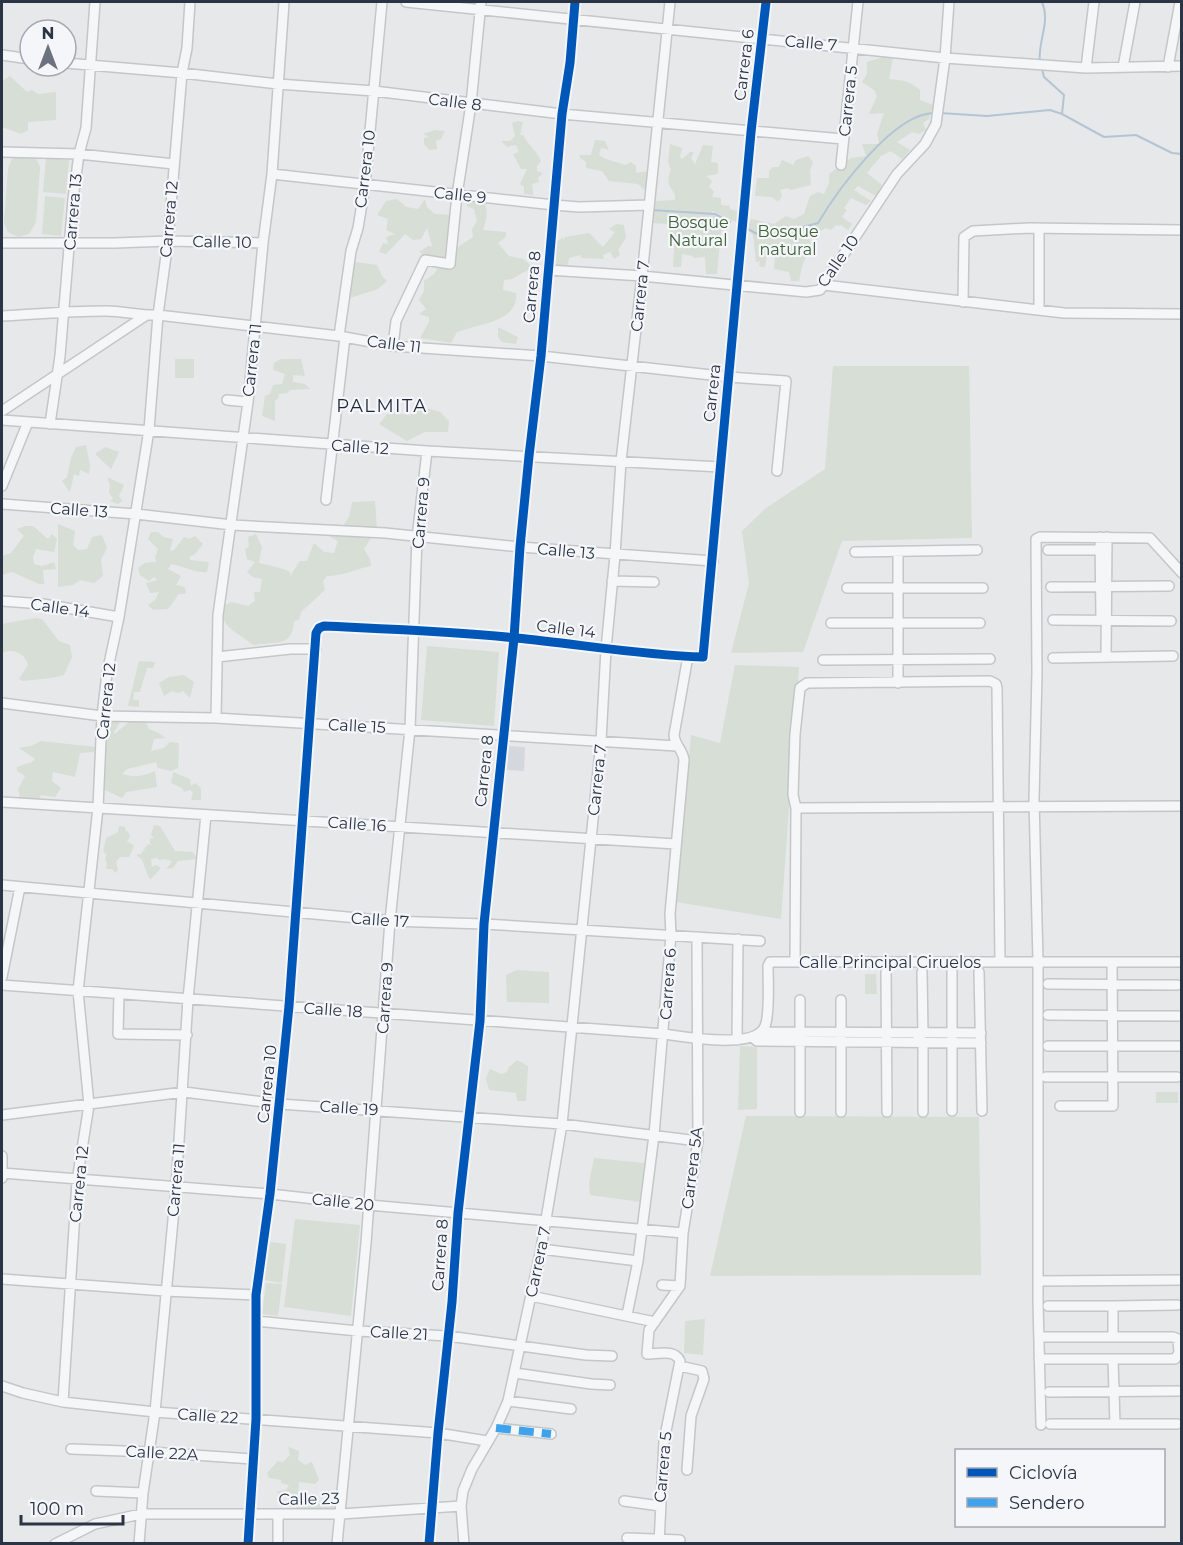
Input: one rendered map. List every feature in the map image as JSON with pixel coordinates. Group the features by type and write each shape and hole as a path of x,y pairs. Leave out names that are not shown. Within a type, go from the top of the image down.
{"street":[{"name":"Carrera 13","path":"50,424 58,375 73,199 79,154 86,128 95,2"},
{"name":"Carrera 12","path":"63,1402 77,1181 89,1105 78,991 98,808 102,716 107,673 119,617 149,430 158,315 168,241 190,2"},
{"name":"Carrera 11","path":"216,718 218,615 248,402 272,174 284,2"},
{"name":"Carrera 10","path":"326,500 351,251 358,228 365,185 382,2"},
{"name":"Calle 7","path":"406,2 480,5 574,19 945,58 1086,68 1182,66"},
{"name":"Carrera 8","path":"429,1544 458,1213 480,1021 484,924 514,638 520,547 541,356 562,114 570,63 575,2"},
{"name":"Carrera 7","path":"464,1544 461,1506 463,1491 508,1401 542,1249 562,1124 601,741 621,461 670,2"},
{"name":"Carrera 6","path":"751,132 766,2"},
{"name":"Carrera 5","path":"841,165 858,2"},
{"name":"Calle 10","path":"548,270 737,284 806,292 820,290 897,174 925,144 936,124 945,58 949,2"},
{"path":"1086,68 1094,2"},
{"path":"1123,67 1135,2"},
{"path":"1168,67 1180,2"},
{"path":"393,346 396,321 425,260 450,264 457,195 471,104 480,5"},
{"path":"2,55 18,57"},
{"name":"Calle 8","path":"78,64 374,91 562,114 843,139"},
{"name":"Carrera","path":"703,657 751,132"},
{"path":"2,152 79,154 174,164"},
{"name":"Calle 9","path":"272,174 554,205 649,206"},
{"path":"963,302 963,247 964,237 968,233 1039,228 1182,230"},
{"path":"1039,228 1039,310"},
{"name":"Calle 10","path":"2,243 168,241 263,243"},
{"path":"824,285 1064,313 1182,314"},
{"name":"Calle 11","path":"2,316 108,311 146,316 158,315 342,336 393,346 541,356 729,377 786,381 777,471"},
{"path":"2,411 146,316"},
{"path":"227,400 248,402"},
{"name":"Calle 12","path":"2,420 331,445 720,467"},
{"path":"2,486 28,422"},
{"name":"Carrera 9","path":"337,1544 369,1205 390,921 410,729 417,538 427,451"},
{"name":"Calle 13","path":"2,504 136,514 232,525 385,533 520,547 712,561"},
{"path":"1176,1424 1045,1425 1039,1359 1038,1281 1038,962 1036,807 1034,799 1037,673 1036,539 1040,537 1150,538 1182,573"},
{"path":"1104,537 1104,657"},
{"path":"855,552 977,550"},
{"path":"1048,550 1104,550"},
{"path":"898,552 898,682"},
{"path":"612,581 654,582"},
{"path":"1051,586 1169,586"},
{"path":"847,588 982,588"},
{"name":"Calle 14","path":"2,601 43,604 119,617"},
{"path":"1053,620 1171,621"},
{"path":"831,623 980,623"},
{"name":"Carrera 10","path":"248,1544 256,1419 256,1295 280,1104 319,627"},
{"name":"Calle 14","path":"319,627 514,638 703,657"},
{"path":"217,657 316,649"},
{"name":"Carrera 6","path":"627,1315 638,1261 664,1034 672,935 670,914 684,760 674,735 688,656"},
{"path":"1053,658 1173,656"},
{"path":"823,660 990,659"},
{"path":"795,962 796,808 793,795 795,734 802,685 807,683 990,681 996,684 1000,962"},
{"name":"Calle 15","path":"2,703 102,716 216,718 677,746"},
{"name":"Calle 16","path":"2,802 676,844"},
{"path":"796,808 1182,806"},
{"name":"Carrera 11","path":"139,1544 143,1492 155,1412 176,1188 188,999 206,815"},
{"name":"Calle 17","path":"2,885 390,921 484,924 760,941"},
{"path":"2,977 20,887"},
{"name":"Carrera 5A","path":"680,1286 684,1233 698,1141 697,937"},
{"path":"737,1040 738,939"},
{"path":"1060,1106 1107,1106 1110,1077 1109,962"},
{"name":"Calle Principal Ciruelos","path":"763,1036 767,1021 768,966 770,963 1182,962"},
{"path":"886,972 887,1112"},
{"path":"922,972 923,1112"},
{"path":"952,972 952,1111"},
{"path":"979,972 982,1111"},
{"path":"1048,984 1177,985"},
{"name":"Calle 18","path":"2,985 664,1034"},
{"path":"119,994 118,1034 187,1035"},
{"path":"800,1000 800,1112"},
{"path":"841,1000 841,1112"},
{"path":"1048,1015 1178,1016"},
{"path":"664,1034 698,1039 737,1040 763,1036 981,1038"},
{"path":"1048,1046 1180,1046"},
{"path":"1047,1077 1177,1077"},
{"name":"Calle 19","path":"2,1115 183,1092 280,1104 562,1124 698,1141"},
{"path":"2,1156 2,1178"},
{"name":"Calle 20","path":"2,1173 77,1181 270,1194 684,1233"},
{"path":"542,1249 638,1261"},
{"path":"2,1279 256,1295"},
{"path":"1038,1281 1182,1280"},
{"path":"662,1285 680,1286"},
{"path":"680,1286 647,1336 647,1354 674,1354 679,1361 702,1371 704,1379 691,1416 687,1470"},
{"path":"531,1296 655,1322"},
{"path":"1048,1306 1177,1305"},
{"path":"1113,1306 1113,1337"},
{"name":"Calle 21","path":"256,1321 358,1331 448,1336 586,1355 612,1356"},
{"path":"1039,1337 1173,1337 1178,1339 1179,1353 1176,1359 1039,1359"},
{"path":"1113,1359 1115,1424"},
{"name":"Carrera 5","path":"658,1541 665,1427 674,1401 679,1361"},
{"path":"515,1373 591,1384 610,1384"},
{"name":"Calle 22","path":"2,1386 63,1402 155,1412 438,1433 487,1441"},
{"path":"1048,1392 1178,1391"},
{"path":"508,1401 571,1409"},
{"path":"496,1428 551,1434"},
{"name":"Calle 22A","path":"71,1449 253,1459"},
{"path":"96,1491 143,1492"},
{"path":"624,1501 660,1506"},
{"name":"Calle 23","path":"55,1544 95,1524 141,1514 340,1514 461,1506"},
{"path":"278,1515 278,1544"},
{"path":"627,1538 658,1541 680,1540"}],"shaded area":[{"path":"507,746 525,747 524,771 506,770"}],"green space":[{"name":"Bosque natural","path":"886,56 893,57 889,79 913,85 920,90 920,100 933,105 929,119 923,123 926,130 919,134 912,132 897,142 910,150 902,159 891,151 881,156 867,173 882,185 876,196 858,186 854,190 871,201 866,205 851,198 844,208 847,210 842,217 852,224 848,230 841,225 836,225 831,230 826,228 809,237 811,245 802,266 799,281 791,281 789,272 774,269 775,256 767,255 765,267 761,267 760,261 756,262 753,235 747,228 751,219 774,224 786,216 794,219 804,214 810,196 818,192 824,194 829,183 829,174 851,158 866,156 862,144 879,144 877,134 884,113 869,114 877,96 874,90 862,82 867,74 867,62"},
{"path":"10,76 27,92 32,90 38,94 56,92 56,120 28,122 28,130 21,134 2,127 2,81"},
{"path":"523,122 520,135 523,135 541,161 537,166 537,171 543,173 538,178 539,182 532,184 533,195 524,194 524,187 520,184 527,169 521,169 513,154 519,152 516,145 507,147 501,141 510,141 515,136 512,123"},
{"path":"435,130 445,131 441,139 436,141 437,149 429,150 424,144 424,138 429,137 423,134"},
{"path":"595,140 605,141 609,150 601,148 599,155 602,157 625,165 631,162 636,166 636,173 649,171 646,191 638,184 609,181 602,171 586,168 586,162 579,155 591,155"},
{"name":"Bosque Natural","path":"670,144 682,148 680,157 682,159 690,152 694,152 691,158 695,164 703,145 713,146 711,162 718,163 718,174 706,176 712,181 709,187 714,191 712,197 721,198 721,205 730,206 730,209 740,212 738,223 712,211 712,214 730,223 729,229 721,231 717,274 706,274 705,257 694,258 682,254 681,267 673,267 675,234 669,231 669,224 651,223 653,205 656,201 675,200 675,194 668,179 671,170 668,162"},
{"path":"15,156 32,156 40,167 36,222 29,234 18,237 8,232 4,223 8,169"},
{"name":"Bosque Natural","path":"808,156 813,162 810,171 811,185 780,190 782,196 778,202 772,197 755,196 757,178 769,178 769,171 773,167 779,167 782,160 793,165 796,160"},
{"path":"46,158 69,160 66,194 43,192"},
{"path":"45,196 65,198 61,236 42,234"},
{"path":"397,199 406,207 418,209 425,199 427,207 435,214 454,215 454,240 458,247 473,237 472,229 477,221 474,209 467,206 465,199 482,201 487,211 483,230 506,232 506,237 498,243 509,256 523,259 533,267 512,279 504,280 503,290 516,293 515,303 511,310 496,320 457,332 451,343 420,338 429,322 429,317 419,314 426,309 419,300 424,291 424,281 434,274 440,265 419,252 432,246 427,228 421,239 413,240 405,234 386,254 379,252 383,243 388,244 386,237 395,234 386,230 388,219 377,215 386,201"},
{"path":"616,224 624,225 626,238 618,250 620,255 614,259 610,252 603,255 604,259 582,258 580,255 569,258 568,264 561,269 549,268 552,242 562,237 563,240 565,237 589,233 603,247 615,232 609,229"},
{"path":"353,263 377,265 387,281 378,289 350,298"},
{"path":"498,327 518,337 516,344 502,342 498,337"},
{"path":"175,359 194,359 194,378 175,378"},
{"path":"281,359 301,359 305,376 293,375 293,382 305,384 310,389 290,390 279,394 275,401 275,421 262,416 265,396 270,394 273,385 282,384 285,374 273,370 274,363"},
{"path":"833,366 969,366 972,538 842,541 803,652 731,653 749,583 742,531 766,508 825,469"},
{"path":"420,406 440,412 449,421 448,432 425,432 407,441 379,424 389,412 410,415"},
{"path":"86,445 90,465 89,474 80,470 79,476 74,474 70,492 62,481 67,477 76,447"},
{"path":"105,447 119,452 111,469 95,454"},
{"path":"107,477 124,485 119,496 122,501 118,504 110,501 113,498 109,493 110,485"},
{"path":"375,501 377,529 364,549 371,566 344,574 327,576 323,581 325,590 301,612 299,620 294,621 293,630 286,640 253,645 231,629 224,619 223,606 231,602 248,606 255,601 254,592 260,592 262,579 253,577 247,572 255,562 247,559 245,550 249,546 248,537 256,534 262,547 259,563 290,572 290,576 300,561 307,561 314,543 324,552 334,553 338,541 323,533 340,531 349,517 352,502"},
{"path":"58,524 75,531 73,545 78,550 87,549 92,537 102,535 107,548 101,560 103,576 94,583 80,580 73,585 58,587"},
{"path":"33,526 48,539 52,534 57,539 54,552 36,549 33,557 34,564 42,566 54,562 56,569 43,570 44,584 12,572 2,575 2,556 11,553 24,536 17,529"},
{"path":"151,532 158,532 163,537 173,539 170,551 174,550 184,537 189,539 195,536 203,544 194,555 190,556 190,560 209,562 207,572 171,564 168,569 181,576 176,585 185,587 186,594 179,594 168,609 153,610 148,605 155,600 159,592 150,593 146,583 158,580 154,577 149,581 140,575 138,568 145,563 156,562 158,549 148,539"},
{"path":"35,618 42,619 59,641 70,645 72,657 64,675 23,681 19,679 28,665 24,657 18,653 10,651 2,653 2,624"},
{"path":"427,646 499,652 494,726 421,720"},
{"path":"139,661 155,662 153,668 147,668 140,692 134,692 133,700 139,700 139,707 128,706"},
{"path":"735,665 799,667 781,919 676,902 691,735 720,743"},
{"path":"184,675 194,682 190,698 183,691 179,693 172,691 164,696 159,683 169,677"},
{"path":"133,712 142,713 149,729 165,738 154,739 151,751 164,748 170,742 179,743 178,768 171,771 158,768 156,762 127,769 122,774 139,776 155,771 157,787 126,792 122,798 103,789 104,720 122,719 115,734 131,720"},
{"path":"41,741 95,747 94,752 80,753 75,777 53,772 52,781 61,788 55,797 40,795 41,797 32,802 17,801 20,795 18,790 25,776 17,771 17,767 35,759 19,748"},
{"path":"173,772 190,779 191,786 195,783 201,788 201,800 191,800 193,792 190,790 184,792 182,788 171,783"},
{"path":"154,825 160,826 175,851 193,852 197,859 178,861 173,868 166,869 172,862 162,859 160,861 157,858 151,859 152,867 156,865 161,868 151,879 149,878 137,854 141,854 148,844 152,845 150,839 154,838 151,835"},
{"path":"119,826 125,827 126,832 128,831 130,837 127,841 134,846 129,857 120,857 116,862 118,870 115,873 112,869 106,869 107,855 103,852 106,838 118,832"},
{"path":"517,970 549,972 549,1003 507,1002 506,975"},
{"path":"865,974 876,974 877,994 865,994"},
{"path":"740,1046 757,1047 757,1109 738,1110"},
{"path":"517,1060 528,1066 526,1101 517,1101 516,1093 489,1090 486,1078 490,1069 501,1074 507,1072"},
{"path":"1156,1092 1178,1092 1178,1103 1156,1103"},
{"path":"746,1116 979,1117 981,1275 710,1276"},
{"path":"594,1158 644,1163 641,1202 590,1195 589,1183"},
{"path":"295,1219 360,1225 351,1316 284,1307"},
{"path":"269,1242 286,1244 282,1283 264,1280"},
{"path":"266,1283 282,1284 278,1316 262,1314"},
{"path":"705,1319 703,1355 684,1353 685,1321"},
{"path":"288,1447 299,1451 298,1460 305,1465 312,1462 319,1480 315,1484 299,1482 298,1495 289,1493 280,1496 277,1492 287,1489 289,1485 281,1483 281,1480 269,1478 267,1473 278,1461 283,1462 290,1455"},
{"path":"300,1495 318,1496 316,1501 319,1504 330,1504 331,1499 335,1499 334,1510 303,1512 296,1508 301,1499"}],"waterway":[{"path":"1040,63 1040,48 1045,25 1042,2"},
{"path":"1042,69 1044,77 1064,95 1062,114"},
{"path":"940,113 987,116 1050,110 1104,137 1136,135 1172,153 1182,154"},
{"path":"746,228 767,237 818,223 853,174 885,139 902,125 919,116 935,113"},
{"path":"651,210 715,214 730,222"}],"marked path":[{"path":"496,1428 551,1434"}],"cycle path":[{"path":"429,1544 458,1213 480,1021 484,924 514,638 520,547 541,356 562,114 570,63 575,2"},
{"path":"248,1544 256,1419 256,1295 270,1194 289,1006 316,633 324,626 444,632 703,657 751,132 766,2"}],"district":[{"name":"PALMITA","path":"382,406"}]}
